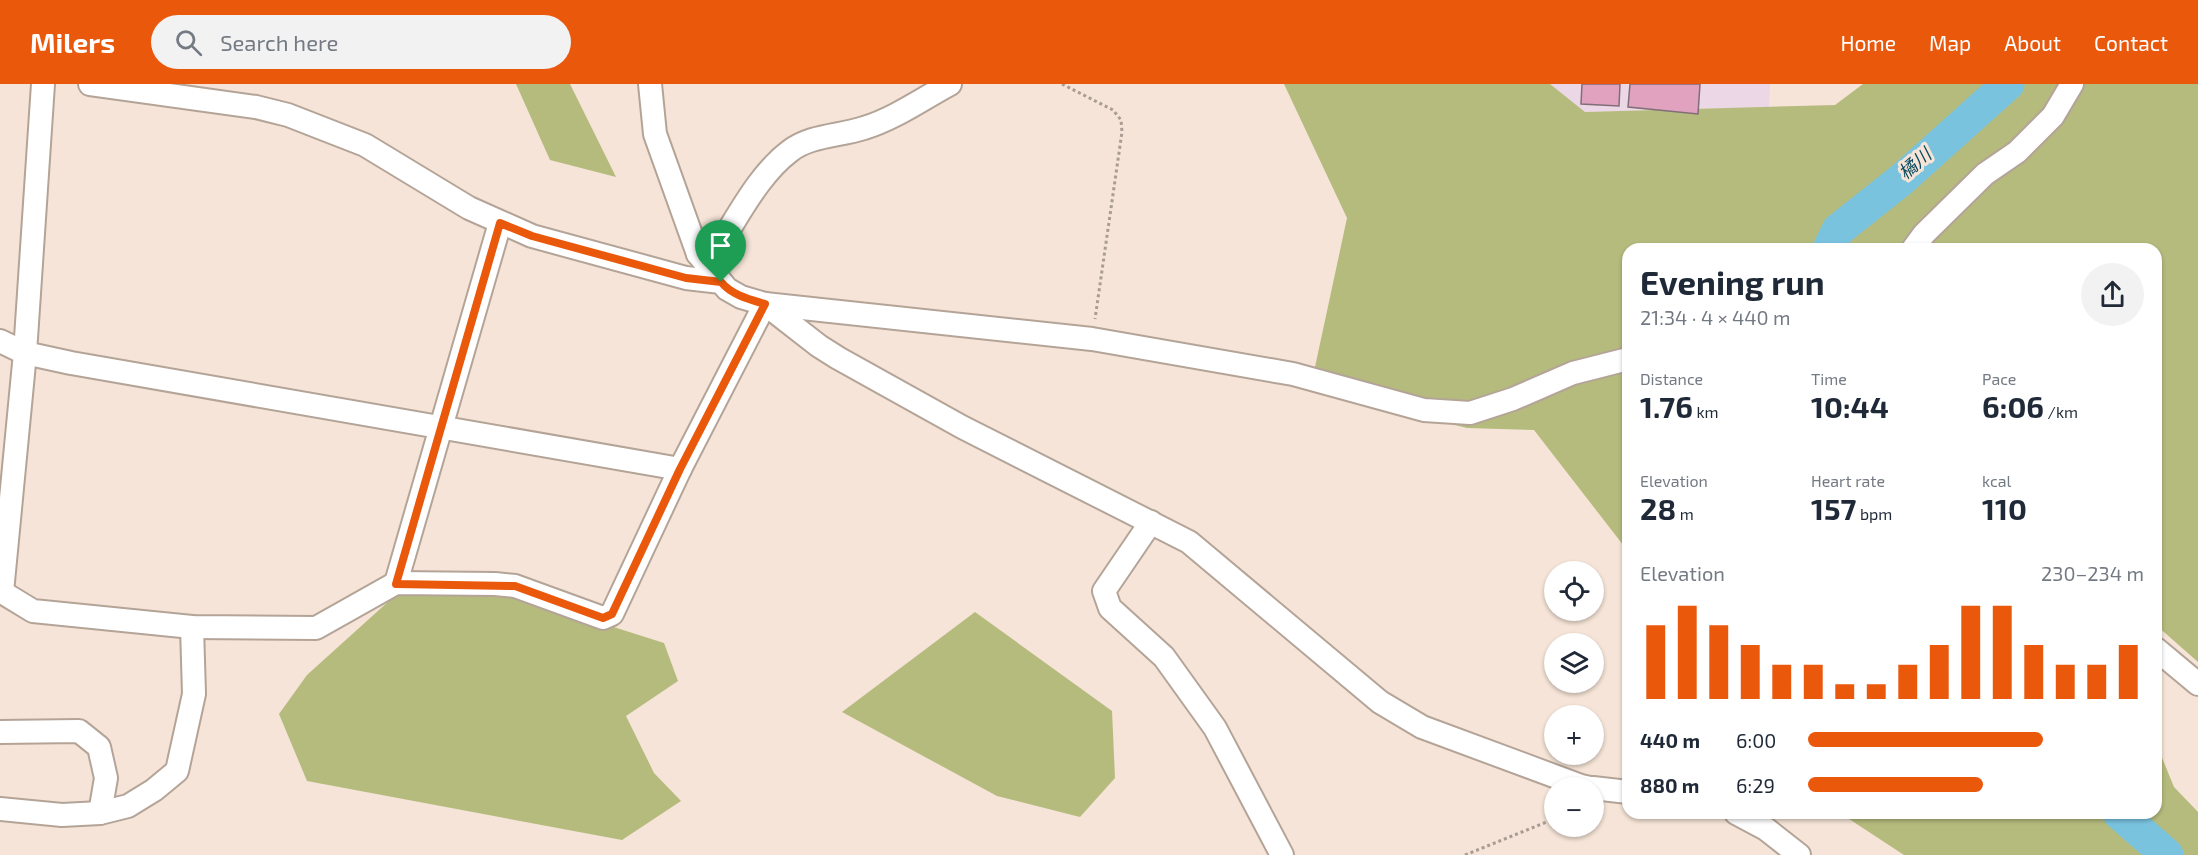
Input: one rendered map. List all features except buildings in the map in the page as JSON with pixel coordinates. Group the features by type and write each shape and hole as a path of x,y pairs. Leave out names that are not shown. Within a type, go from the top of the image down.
{"street":[{"path":"43,84 25,353 1,592 33,611 192,627 316,628 396,584 515,586 603,618 612,614 680,469 765,304"},
{"path":"90,84 256,107 288,115 365,145 469,208 532,236 686,278 721,282"},
{"path":"650,84 655,134 698,254 727,289 741,297 765,304 1092,339 1293,374 1424,410 1470,413 1513,399 1573,373 1622,361"},
{"path":"698,254 716,250 766,173 789,151 799,145 863,129 886,120 950,84"},
{"path":"1917,243 1985,174 2017,152 2053,116 2072,84"},
{"path":"396,584 500,223"},
{"path":"765,304 838,358 962,427 1189,542 1380,702 1422,727 1557,777"},
{"path":"0,341 25,353 71,363 680,469"},
{"path":"1151,522 1104,591 1110,608 1164,657 1215,728 1282,855"},
{"path":"0,809 62,815 100,813 128,806 154,790 177,771 194,694 192,627"},
{"path":"2162,654 2198,684"},
{"path":"0,732 79,731 99,747 106,778 100,813"},
{"path":"1604,789 1622,791"},
{"path":"1747,819 1766,829 1799,855"}],"path":[{"path":"1062,84 1113,110 1121,120 1122,132 1092,339"},
{"path":"1465,855 1544,823"}],"shaded area":[{"path":"1550,84 1770,84 1769,107 1585,112"}],"green space":[{"path":"516,84 570,84 616,177 550,160"},
{"path":"1284,84 1550,84 1585,112 1835,105 1863,84 2198,84 2198,662 2162,630 2162,243 1622,243 1622,544 1534,430 1467,428 1375,405 1312,381 1347,218"},
{"path":"400,591 512,591 582,617 664,643 678,681 626,716 654,773 681,801 622,840 307,781 279,714 307,675"},
{"path":"975,612 1112,711 1115,778 1080,817 997,796 842,712"},
{"path":"2162,758 2174,787 2198,812 2198,855 1904,855 1849,819 2162,819"}],"waterway":[{"name":"橘川","path":"1832,243 1838,230 1901,180 2008,84"},
{"name":"橘川","path":"2126,819 2167,855"}],"route":[{"path":"500,223 532,236 686,278 721,282 727,289 741,297 765,304 680,469 612,614 603,618 515,586 396,584 500,223"}]}
